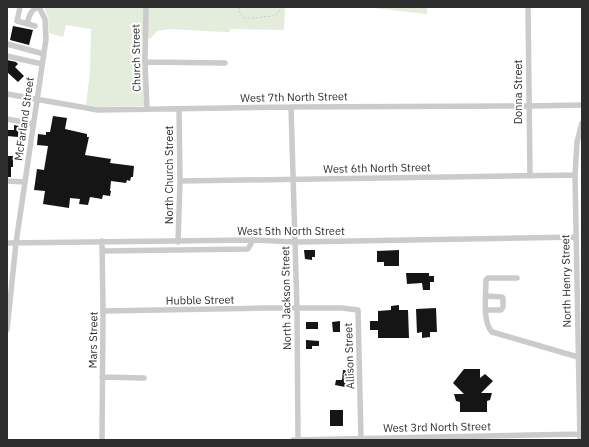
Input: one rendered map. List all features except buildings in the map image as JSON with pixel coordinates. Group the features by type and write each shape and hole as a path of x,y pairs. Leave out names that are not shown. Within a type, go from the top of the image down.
{"street":[{"path":"20,7 17,20 19,22 35,26"},
{"path":"27,24 31,12 39,7"},
{"name":"McFarland Street","path":"7,330 16,243 46,39 45,19 39,7"},
{"name":"Church Street","path":"146,7 147,110"},
{"name":"Donna Street","path":"528,7 530,176"},
{"path":"7,44 44,54"},
{"path":"7,56 42,64"},
{"path":"146,62 225,63"},
{"name":"West 7th North Street","path":"7,94 37,98 98,110 582,105"},
{"name":"North Jackson Street","path":"291,107 297,309 298,440"},
{"name":"North Church Street","path":"178,242 180,181 179,109"},
{"path":"7,119 33,124"},
{"name":"North Henry Street","path":"581,436 575,175 577,142 582,123"},
{"name":"West 6th North Street","path":"180,181 575,175"},
{"path":"7,181 25,182"},
{"name":"West 5th North Street","path":"7,243 253,240 295,242 576,237"},
{"path":"102,251 248,248 253,240"},
{"name":"Mars Street","path":"102,241 102,440"},
{"path":"517,278 488,278 486,280 486,320 488,328 492,332 578,356"},
{"path":"486,296 502,297 503,307 501,310 486,310"},
{"name":"Allison Street","path":"297,309 342,308 358,310 361,439"},
{"name":"Hubble Street","path":"103,311 297,309"},
{"path":"102,377 144,378"},
{"name":"West 3rd North Street","path":"293,440 581,436"}],"path":[{"path":"239,7 239,12 242,16 248,18 275,15 279,12 280,7"}],"green space":[{"path":"44,7 285,7 284,30 231,29 229,32 224,32 170,29 157,31 151,38 142,39 145,106 99,107 86,105 90,72 91,29 66,25 63,37 49,33 48,17"},
{"path":"365,7 427,7 427,14"}]}
